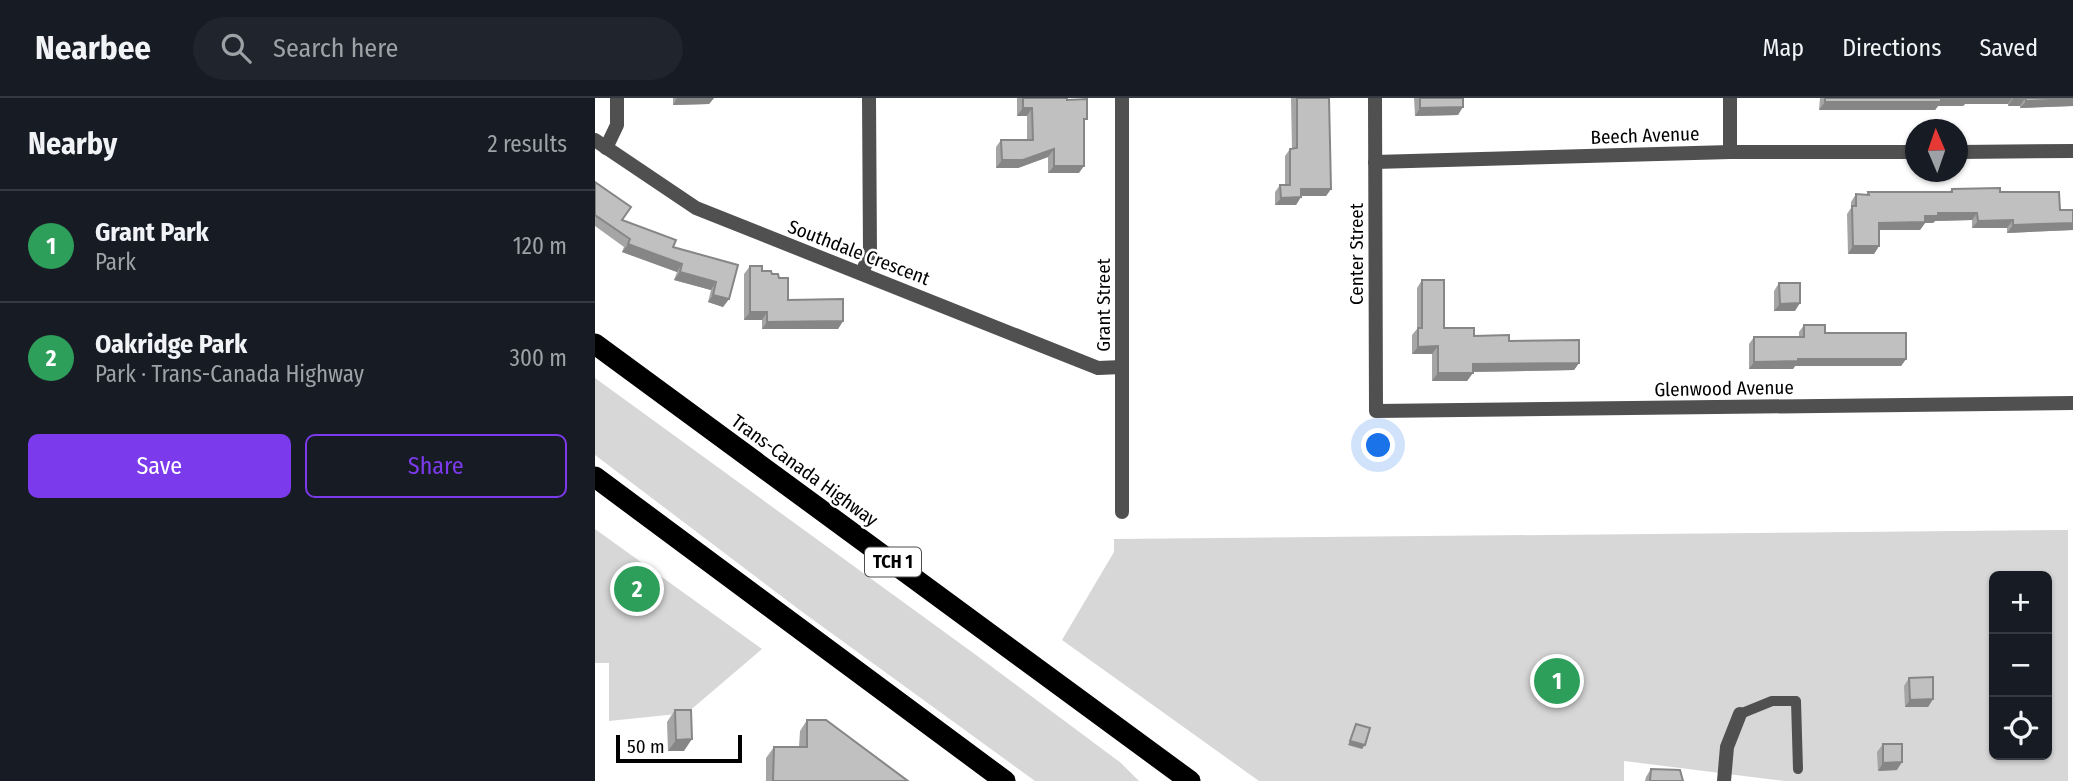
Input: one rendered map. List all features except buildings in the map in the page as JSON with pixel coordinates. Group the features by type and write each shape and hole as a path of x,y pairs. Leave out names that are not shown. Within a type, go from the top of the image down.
{"highway":[{"name":"Trans-Canada Highway","path":"595,344 1190,781"},
{"path":"595,477 1005,781"}],"street":[{"path":"601,144 617,125 617,98"},
{"path":"862,273 870,253 869,98"},
{"name":"Grant Street","path":"1122,98 1122,512"},
{"name":"Center Street","path":"1375,98 1375,411"},
{"path":"1730,98 1730,152"},
{"name":"Southdale Crescent","path":"601,144 696,208 1098,368 1122,367"},
{"path":"1968,152 2073,151"},
{"name":"Beech Avenue","path":"1375,162 1730,152 1905,152"},
{"name":"Glenwood Avenue","path":"1375,411 2073,403"},
{"path":"1724,781 1727,747 1740,714"}],"lane":[{"path":"1740,714 1772,702 1796,701 1798,769"}],"shaded area":[{"path":"595,378 976,655 1121,763 1139,781 1035,781 801,611 595,455"},
{"path":"595,529 762,649 687,713 609,721 609,663 595,663"},
{"path":"2068,530 2068,781 1785,781 1624,761 1624,781 1259,781 1062,640 1114,552 1114,539"}],"place":[{"name":"Oakridge Park","path":"637,589"},
{"name":"Grant Park","path":"1557,681"}]}
